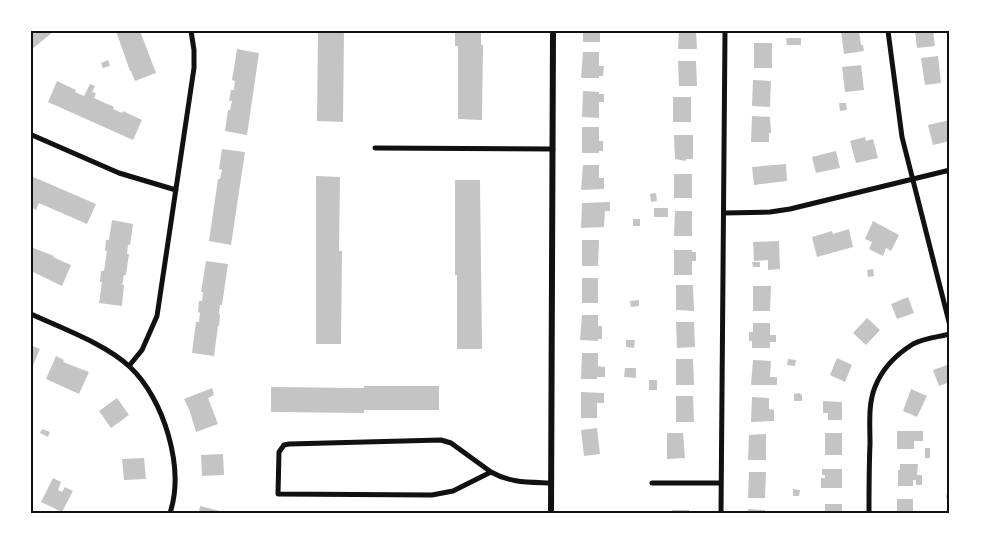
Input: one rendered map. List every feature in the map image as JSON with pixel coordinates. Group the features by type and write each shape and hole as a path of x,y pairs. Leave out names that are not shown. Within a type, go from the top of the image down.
{"street":[{"path":"129,366 142,350 157,316 194,68 191,31"},
{"path":"551,513 553,31"},
{"path":"721,513 725,31"},
{"path":"888,31 901,129 950,326"},
{"path":"32,135 120,173 176,190"},
{"path":"375,148 553,149"},
{"path":"724,213 790,210 950,170"},
{"path":"31,314 86,339 129,366 149,392 158,407 167,430 172,456 174,482 170,513"},
{"path":"869,513 870,420 875,388 882,373 891,362 913,344 950,334"},
{"path":"491,472 453,491 432,495 278,494 280,452 284,444 441,440 451,443 502,478 515,481 551,483"},
{"path":"652,483 721,483"}],"building":[{"path":"31,31 54,31 31,50"},
{"path":"116,31 140,31 156,73 135,81"},
{"path":"318,31 344,31 343,122 317,121"},
{"path":"455,31 481,31 481,45 483,45 482,120 458,119 458,46 455,46"},
{"path":"583,31 600,31 600,42 583,42"},
{"path":"679,31 696,31 697,49 678,49"},
{"path":"841,31 859,31 864,51 844,54"},
{"path":"915,31 933,31 935,46 917,48"},
{"path":"786,38 801,38 801,45 787,45"},
{"path":"754,43 772,43 772,68 754,68"},
{"path":"237,49 259,53 247,135 225,131 228,110 230,110 232,101 229,101 231,90 234,90 235,81 232,80"},
{"path":"583,52 599,52 599,66 604,66 603,76 599,76 599,78 581,78"},
{"path":"938,56 941,83 925,85 921,58"},
{"path":"108,60 110,66 103,68 101,63"},
{"path":"678,61 696,61 697,86 679,86"},
{"path":"861,65 864,90 845,92 842,67"},
{"path":"753,80 771,81 770,107 752,106"},
{"path":"57,81 84,96 90,84 95,86 92,92 96,93 94,98 114,107 113,109 122,113 123,111 142,120 133,140 48,102"},
{"path":"583,91 604,94 604,102 599,102 599,118 582,117"},
{"path":"673,97 691,97 691,122 673,122"},
{"path":"839,103 846,103 847,110 840,111"},
{"path":"752,116 770,117 771,133 769,133 769,142 751,142"},
{"path":"950,120 950,141 933,145 928,125"},
{"path":"582,127 599,127 599,141 603,141 603,151 599,151 599,153 582,153"},
{"path":"674,135 693,135 693,159 686,159 686,161 675,159"},
{"path":"865,137 866,141 873,139 878,158 856,163 850,141"},
{"path":"222,149 245,152 231,245 209,241 218,179 220,179 222,170 219,169"},
{"path":"836,151 840,168 816,173 812,157"},
{"path":"786,164 787,181 754,185 752,167"},
{"path":"583,165 599,165 599,178 604,178 604,189 581,190"},
{"path":"674,174 692,174 692,198 674,198"},
{"path":"31,176 96,204 87,224 39,203 36,210 31,207"},
{"path":"316,176 340,177 339,251 342,251 341,344 316,344"},
{"path":"455,180 480,180 482,349 457,349"},
{"path":"656,193 657,201 651,202 650,194"},
{"path":"610,202 610,211 605,211 604,227 581,228 582,203"},
{"path":"654,208 668,208 668,217 654,217"},
{"path":"675,211 692,211 692,236 674,236"},
{"path":"633,219 640,219 640,226 633,226"},
{"path":"112,220 133,224 130,245 128,245 127,254 129,254 126,275 124,275 122,285 124,285 122,306 99,303 102,282 100,282 101,271 104,271 107,251 105,251 106,240 109,240"},
{"path":"873,221 899,235 891,251 886,248 883,256 869,249 872,242 865,239"},
{"path":"849,229 853,247 817,257 812,237 832,231 833,234"},
{"path":"582,240 599,240 598,266 582,266"},
{"path":"779,241 780,269 768,270 768,260 754,261 753,242"},
{"path":"31,247 71,265 62,286 31,271"},
{"path":"674,250 692,250 692,252 696,252 696,261 692,261 692,275 674,275"},
{"path":"206,261 228,264 222,305 220,305 214,356 192,353 196,322 199,322 199,301 202,301 203,292 201,292"},
{"path":"752,262 760,262 760,267 753,267"},
{"path":"873,269 874,276 868,277 867,270"},
{"path":"582,278 598,278 598,303 582,303"},
{"path":"676,285 693,285 694,311 676,310"},
{"path":"753,286 771,286 770,311 753,311"},
{"path":"908,297 914,313 897,319 891,304"},
{"path":"639,300 639,306 631,307 630,301"},
{"path":"582,315 598,315 598,326 602,326 602,339 598,339 598,341 580,340"},
{"path":"867,318 880,330 866,345 853,333"},
{"path":"676,322 694,322 695,347 677,348"},
{"path":"753,323 770,323 770,335 776,335 776,342 770,342 770,348 752,348 752,341 749,341 749,332 753,332"},
{"path":"626,340 635,340 634,348 626,347"},
{"path":"32,346 40,349 31,370 31,348"},
{"path":"582,353 598,353 598,366 605,367 605,377 581,379"},
{"path":"56,356 64,360 63,362 89,372 79,394 46,379"},
{"path":"837,358 852,365 845,382 830,375"},
{"path":"676,359 693,359 694,385 676,385"},
{"path":"788,359 796,360 795,366 787,365"},
{"path":"753,360 771,361 770,377 777,377 777,385 751,385"},
{"path":"950,364 950,382 939,386 933,370"},
{"path":"625,368 636,368 636,378 624,377"},
{"path":"649,380 657,380 657,390 649,390"},
{"path":"364,386 439,386 439,410 364,410 364,413 271,412 271,387 364,388"},
{"path":"212,388 214,395 208,398 218,424 196,432 184,399"},
{"path":"911,389 927,396 917,417 903,411"},
{"path":"581,392 604,393 604,403 597,403 597,418 581,418"},
{"path":"799,393 802,395 802,401 794,401 794,394"},
{"path":"676,396 693,396 694,422 676,422"},
{"path":"752,397 769,398 769,409 774,410 774,421 751,422"},
{"path":"117,398 129,415 111,428 99,411"},
{"path":"823,401 842,402 842,420 828,420 828,413 823,413"},
{"path":"597,428 600,454 584,456 581,430"},
{"path":"42,429 50,432 48,437 40,433"},
{"path":"897,431 923,431 923,441 914,441 914,449 897,449"},
{"path":"667,433 683,433 685,458 667,459"},
{"path":"825,433 842,433 842,455 825,455"},
{"path":"766,434 766,460 748,460 749,435"},
{"path":"925,448 930,448 930,458 925,458"},
{"path":"223,454 224,475 202,476 201,455"},
{"path":"144,458 146,479 124,480 122,459"},
{"path":"900,464 918,464 917,475 922,475 922,485 916,485 916,480 913,480 913,486 898,486"},
{"path":"822,469 842,469 842,488 821,488 821,478 825,478 825,475 822,475"},
{"path":"749,472 766,472 765,498 748,498"},
{"path":"53,478 61,482 58,490 62,492 65,487 73,491 62,512 41,502"},
{"path":"950,482 950,499 946,498"},
{"path":"793,489 800,490 799,496 793,496"},
{"path":"897,499 913,499 913,513 897,513"},
{"path":"825,504 842,504 842,513 825,513"},
{"path":"200,506 224,512 224,513 199,513"},
{"path":"748,509 765,510 765,513 748,513"},
{"path":"672,510 689,510 689,513 672,513"}]}
